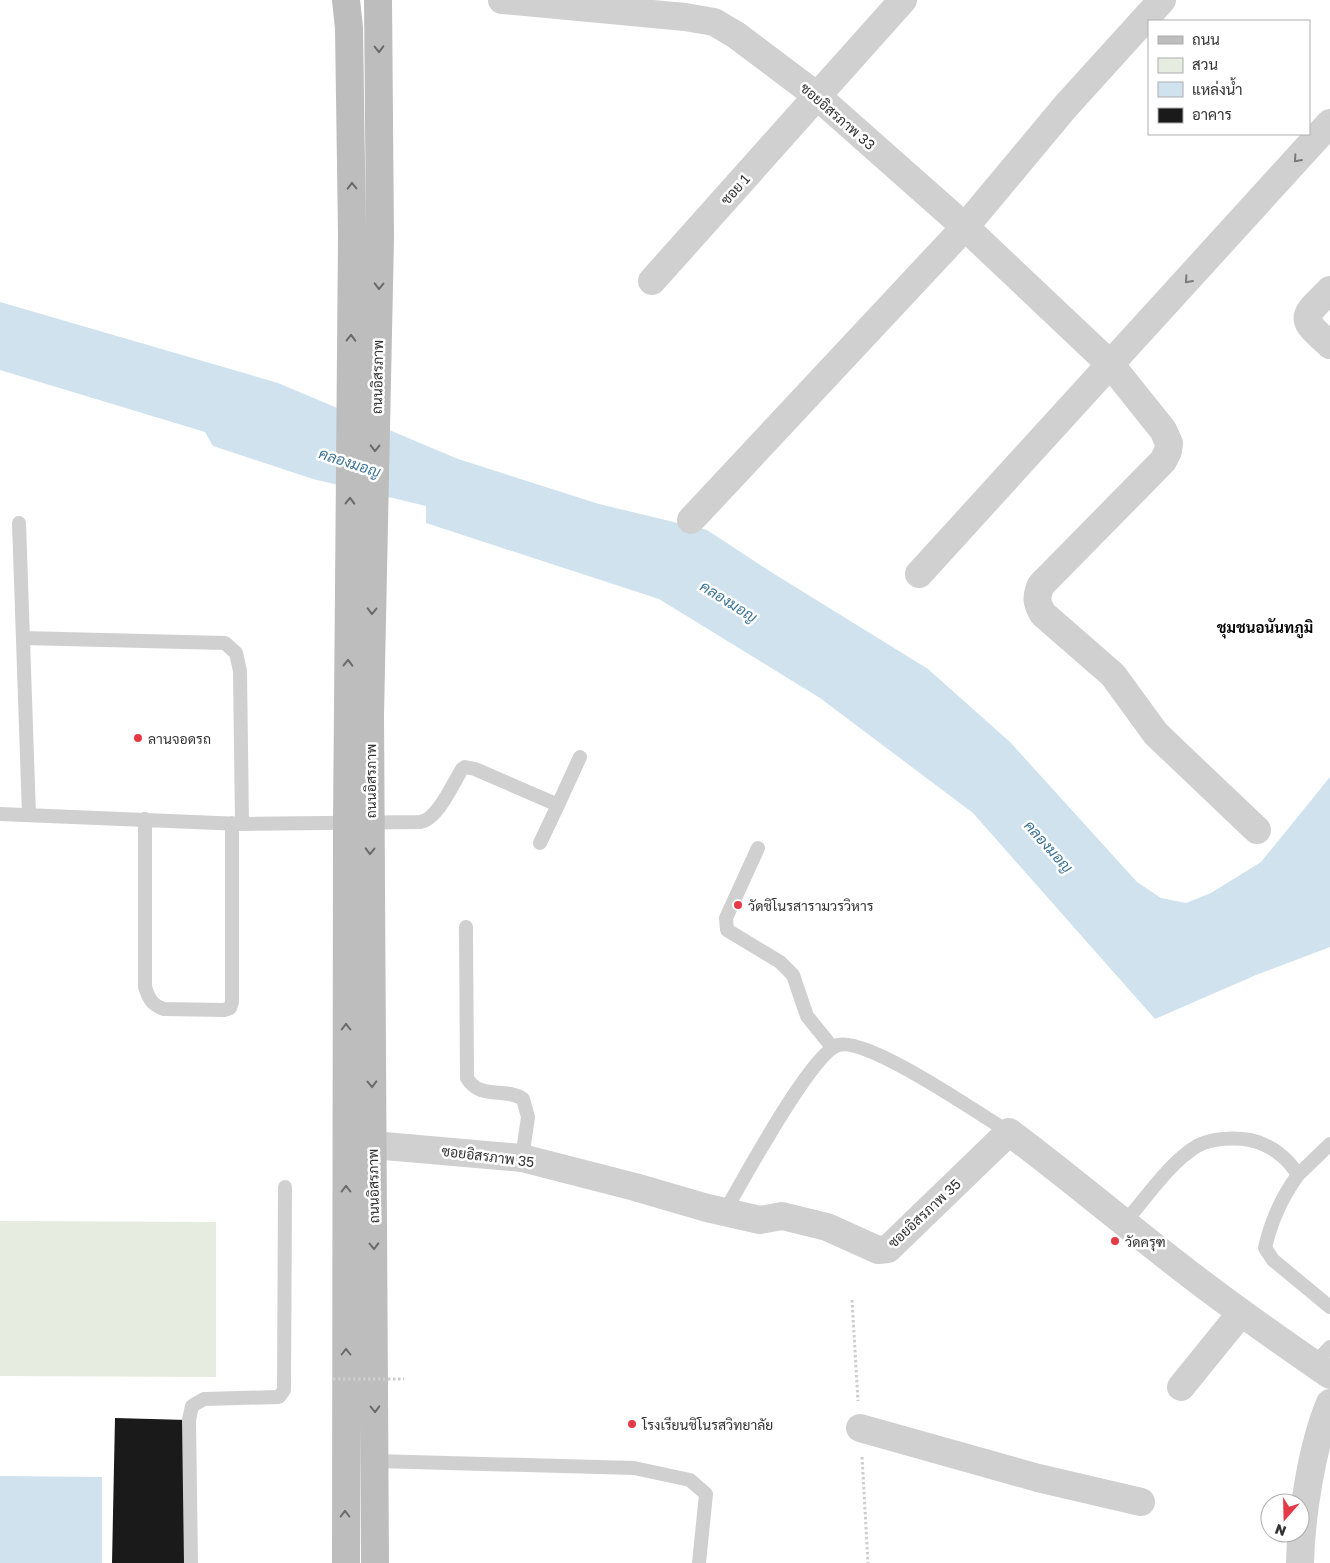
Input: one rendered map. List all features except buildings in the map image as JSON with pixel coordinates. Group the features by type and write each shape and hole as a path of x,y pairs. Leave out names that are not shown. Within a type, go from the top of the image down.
{"main road":[{"path":"346,0 349,28 359,714"},
{"name":"ถนนอิสรภาพ","path":"375,1563 373,1145 359,824 359,714 380,237 378,0"},
{"path":"346,1563 359,824"}],"street":[{"name":"ซอยอิสรภาพ 33","path":"502,0 685,17 714,22 736,35 817,96 966,227 1111,366 1163,430 1169,443 1168,451 1163,461 1124,502 1041,584 1037,595 1037,602 1043,614 1113,675 1156,734 1257,830"},
{"name":"ซอย 1","path":"652,281 903,0"},
{"path":"691,520 966,227 1065,107 1162,0"},
{"path":"919,574 1111,366 1330,123"},
{"path":"1330,290 1308,312 1307,319 1309,325 1330,344"},
{"path":"1009,1132 1241,1312 1325,1362"},
{"name":"ซอยอิสรภาพ 35","path":"373,1145 522,1158 760,1220 782,1216 827,1227 878,1250 888,1249 1009,1132"},
{"path":"1181,1387 1241,1312"},
{"path":"1300,1563 1301,1527 1322,1421 1330,1404"},
{"path":"860,1428 1038,1478 1141,1502"}],"lane":[{"path":"19,523 29,815"},
{"path":"23,638 225,643 236,653 240,671 232,1002 230,1008 224,1010 164,1010 155,1006 149,1000 145,987 145,819"},
{"path":"540,843 580,757"},
{"path":"0,814 237,824 426,822 435,813 465,767 475,769 558,805"},
{"path":"758,848 726,918 727,930 780,962 794,975 807,1016 832,1048"},
{"path":"466,927 467,1078 474,1088 482,1091 517,1095 523,1099 528,1117 522,1158"},
{"path":"720,1210 729,1204 784,1110 812,1069 832,1048 845,1044 866,1048 908,1070 1009,1132"},
{"path":"1125,1222 1175,1164 1198,1146 1217,1140 1240,1138 1262,1142 1290,1162 1298,1175"},
{"path":"1330,1144 1298,1175 1285,1193 1271,1222 1265,1248 1273,1260 1330,1307"},
{"path":"191,1563 189,1420 192,1406 204,1399 279,1397 284,1390 285,1187"},
{"path":"376,1461 634,1468 690,1480 706,1494 699,1563"}],"path":[{"path":"333,1378 404,1379"}],"green space":[{"path":"0,1221 216,1222 216,1377 0,1376"}],"water":[{"name":"คลองมอญ","path":"0,302 278,383 458,459 599,504 707,530 928,669 1010,742 1137,882 1161,898 1186,903 1211,893 1261,862 1330,777 1330,947 1256,975 1155,1019 973,813 820,698 659,599 426,523 426,506 313,479 213,446 205,432 0,370"},
{"path":"0,1476 102,1477 102,1563 0,1563"}],"place":[{"name":"ลานจอดรถ","path":"138,738"},
{"name":"วัดชิโนรสารามวรวิหาร","path":"738,905"},
{"name":"วัดครุฑ","path":"1115,1241"},
{"name":"โรงเรียนชิโนรสวิทยาลัย","path":"632,1424"}],"district":[{"name":"ชุมชนอนันทภูมิ","path":"1265,627"}]}
